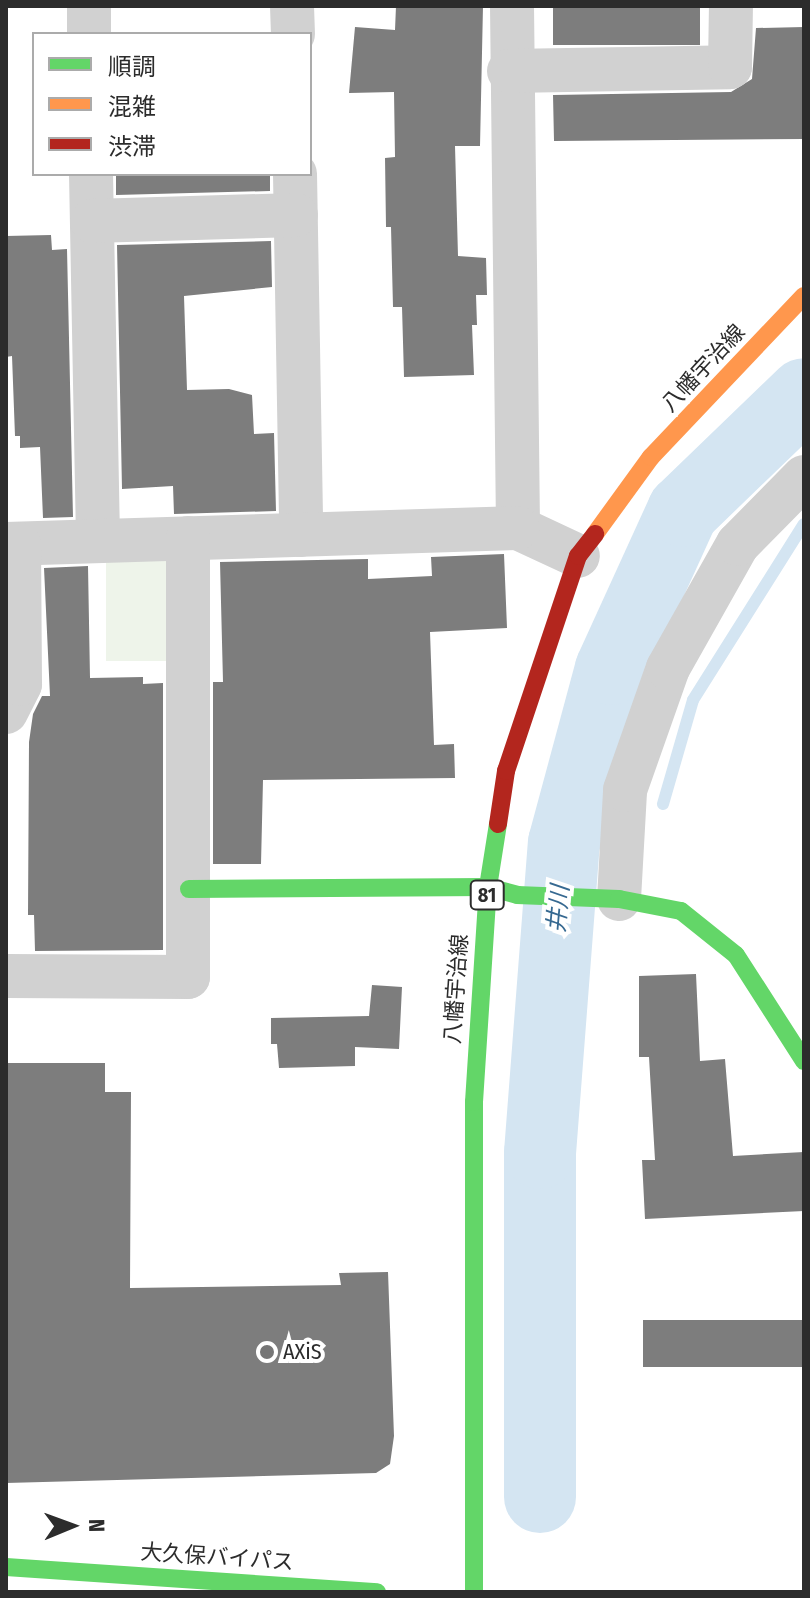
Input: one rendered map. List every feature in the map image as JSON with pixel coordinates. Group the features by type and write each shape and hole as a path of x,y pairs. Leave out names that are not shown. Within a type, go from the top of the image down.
{"main road":[{"name":"八幡宇治線","path":"474,1592 474,1102 488,887 506,771 578,556 651,457 804,296"},
{"path":"189,889 488,887 517,895 619,899 681,911 736,955 804,1061"},
{"name":"大久保バイパス","path":"6,1567 377,1592"}],"street":[{"path":"89,6 89,32"},
{"path":"292,6 293,32"},
{"path":"512,6 509,71 518,528"},
{"path":"509,71 730,67 731,6"},
{"path":"91,176 98,541"},
{"path":"92,221 295,194 301,535"},
{"path":"619,899 625,790 668,668 738,544 804,477"},
{"path":"6,712 20,684 13,544 518,528 578,556"},
{"path":"6,976 188,977 188,538"}],"shaded area":[{"path":"106,552 175,552 175,661 106,661"}],"building":[{"path":"396,6 483,6 480,146 455,146 458,256 486,258 487,295 476,295 477,325 472,325 474,375 404,377 402,307 393,307 391,227 386,227 385,158 395,157 394,92 349,93 355,27 395,30"},
{"path":"553,6 700,6 700,45 553,45"},
{"path":"804,27 804,139 554,141 553,95 731,92 752,79 756,28"},
{"path":"116,176 270,176 270,191 116,195"},
{"path":"51,235 52,250 67,249 73,517 43,518 40,447 20,448 20,436 15,436 12,356 6,357 6,236"},
{"path":"271,241 272,287 184,296 187,390 229,389 252,395 254,434 274,433 276,511 174,514 173,486 122,489 117,245"},
{"path":"504,554 507,628 430,632 434,745 454,744 455,778 263,780 261,864 213,864 213,682 223,682 220,562 368,559 368,579 432,576 431,557"},
{"path":"88,566 90,678 143,677 143,684 163,683 163,950 35,951 34,915 28,915 29,742 33,714 42,696 50,696 44,568"},
{"path":"696,974 700,1061 725,1059 733,1156 804,1152 804,1211 645,1219 642,1160 655,1160 649,1057 639,1057 639,976"},
{"path":"372,985 402,987 399,1049 355,1047 355,1066 279,1068 277,1044 271,1044 271,1018 369,1016"},
{"path":"6,1063 105,1063 105,1092 131,1092 130,1288 341,1285 339,1273 388,1272 394,1436 390,1464 376,1473 6,1483"},
{"path":"643,1320 804,1320 804,1367 643,1367"}],"waterway":[{"name":"井川","path":"540,1497 540,1153 564,843 611,669 683,511 804,394"},
{"path":"663,804 693,700 804,524"}],"traffic: fast":[{"path":"474,1592 474,1102 488,887 498,824"},
{"path":"189,889 488,887 517,895 619,899 681,911 736,955 804,1061"},
{"path":"6,1567 377,1592"}],"traffic: slow":[{"path":"595,534 651,457 804,296"}],"traffic: jam":[{"path":"498,824 506,771 578,556 595,534"}],"place":[{"name":"AXiS","path":"267,1352"}]}
